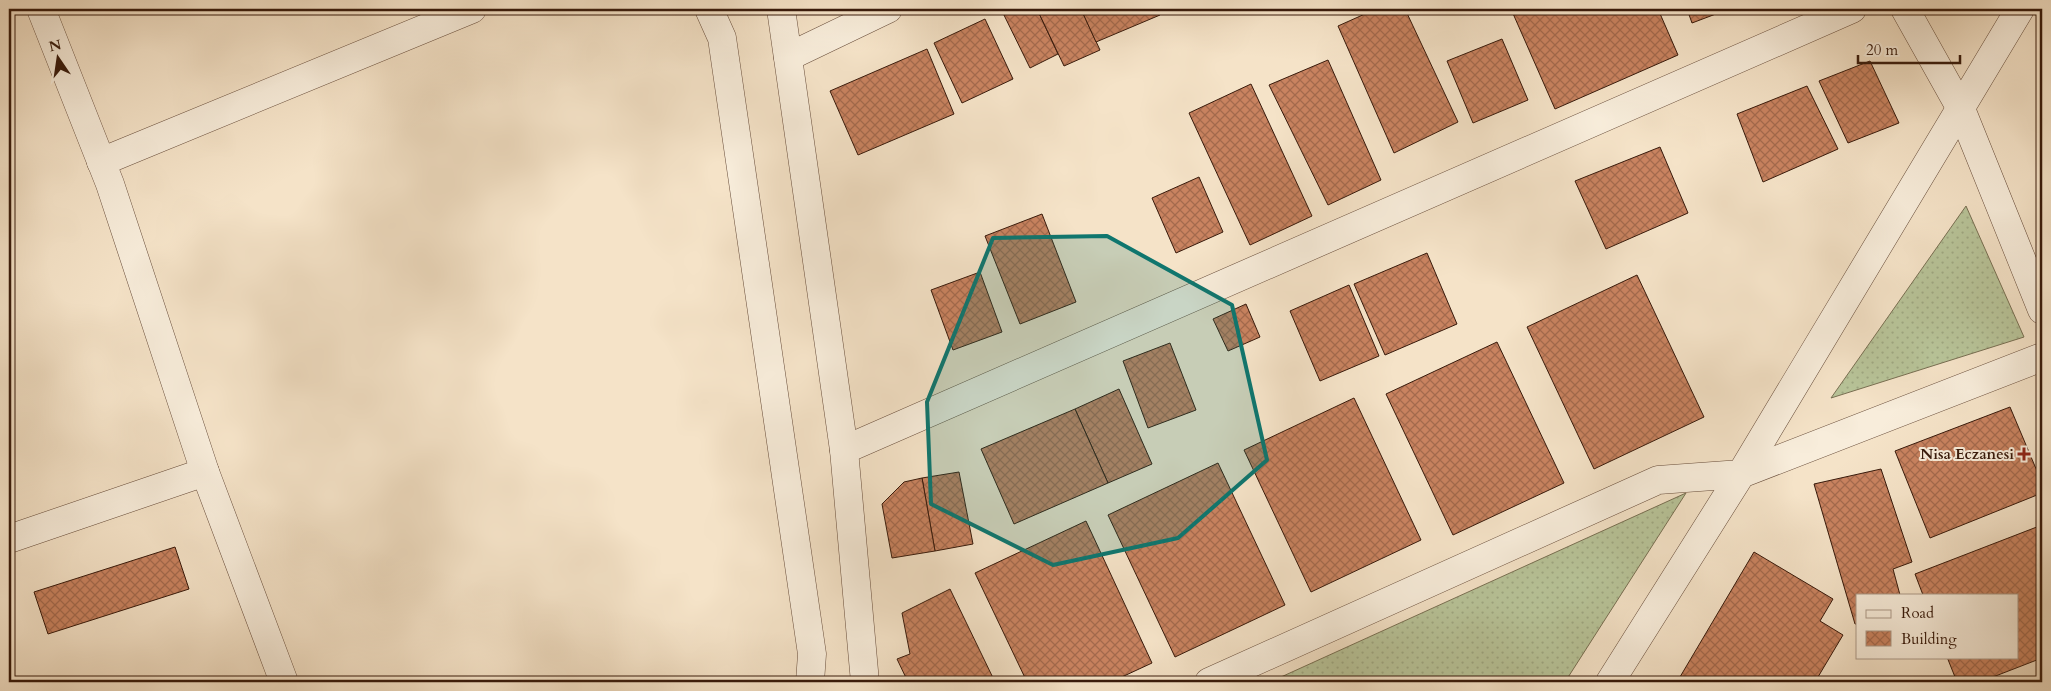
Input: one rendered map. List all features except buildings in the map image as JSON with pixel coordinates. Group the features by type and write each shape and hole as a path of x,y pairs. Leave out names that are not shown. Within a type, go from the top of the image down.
{"street":[{"path":"41,9 101,162 205,472 284,682"},
{"path":"101,162 472,9"},
{"path":"709,9 722,38 812,654 810,682"},
{"path":"780,9 844,450 865,682"},
{"path":"788,57 888,9"},
{"path":"844,450 1852,9"},
{"path":"1905,9 1961,109 2042,310"},
{"path":"1610,682 1741,474 2020,9"},
{"path":"1208,682 1658,480 1741,474 2042,357"},
{"path":"9,539 205,472"}],"highlighted area":[{"path":"1107,236 1232,305 1267,460 1178,538 1053,565 931,504 927,402 993,238"}],"green space":[{"path":"1966,206 2024,337 1831,398"},
{"path":"1686,493 1565,682 1270,682"}],"place":[{"name":"Nisa Eczanesi","path":"2024,454"}]}
